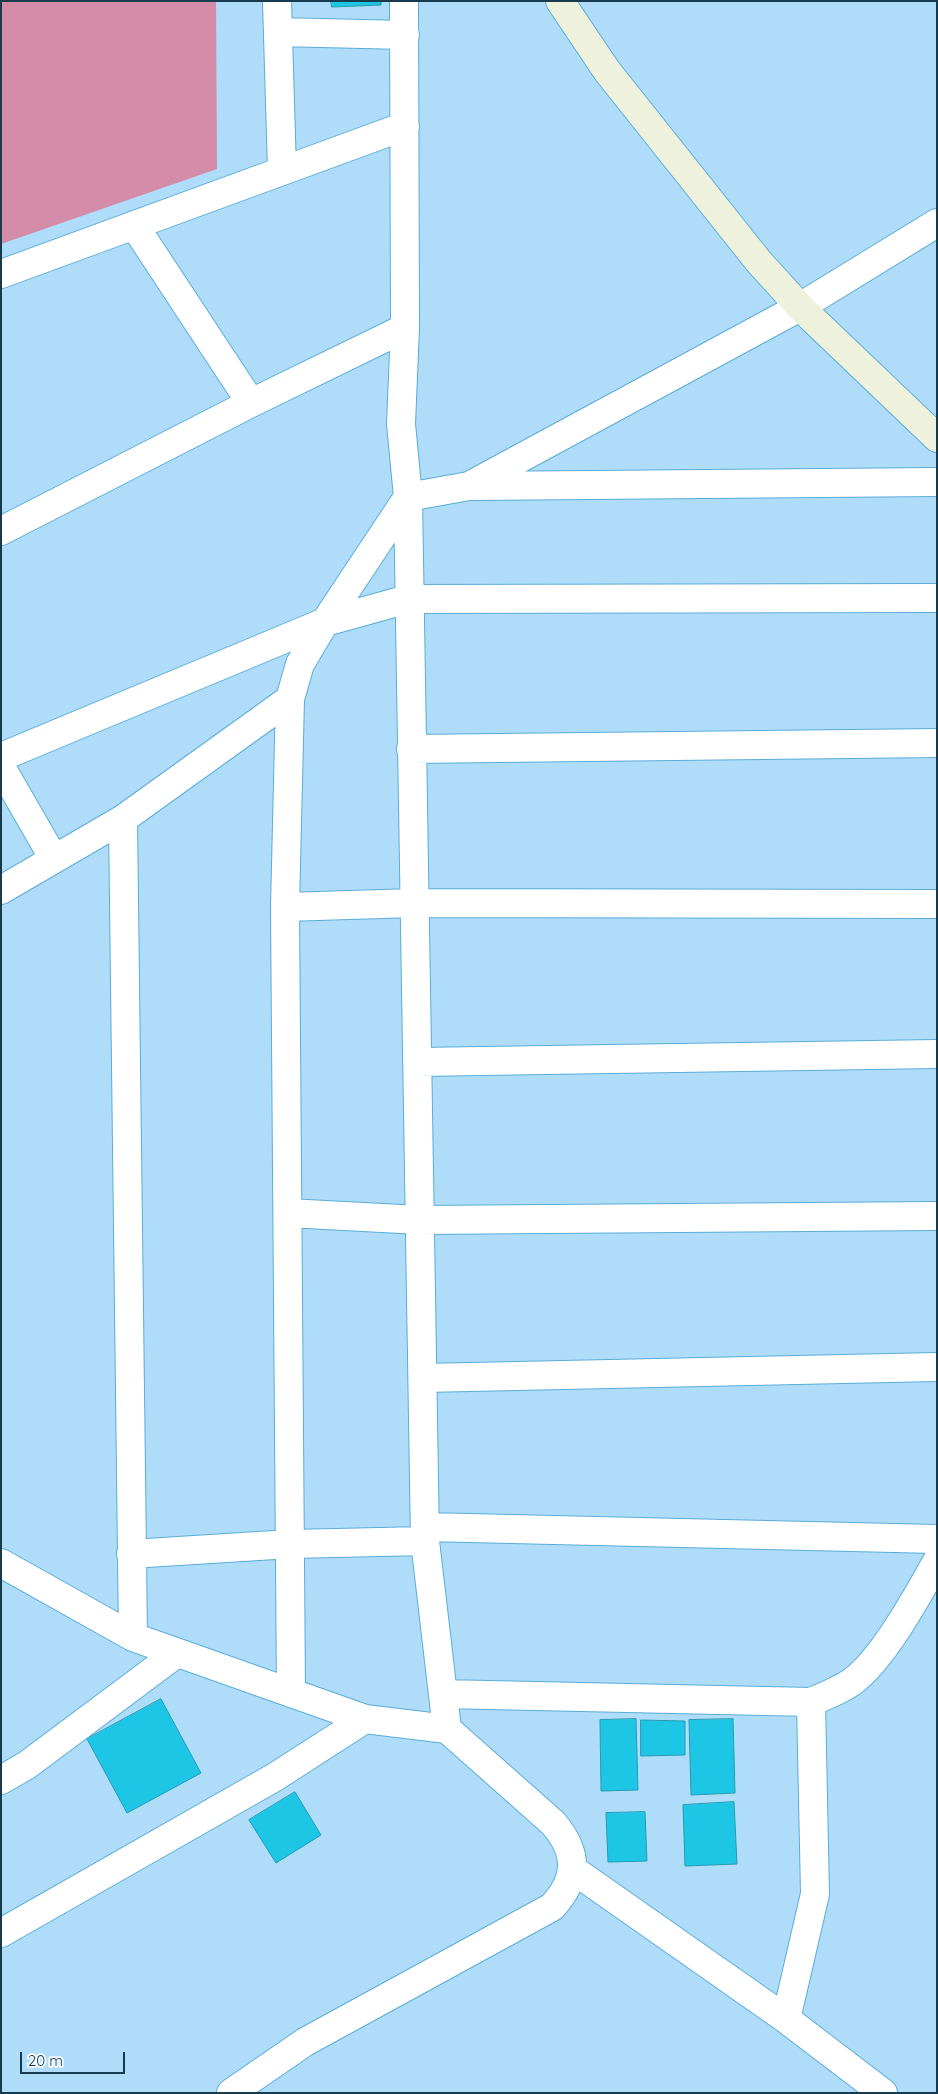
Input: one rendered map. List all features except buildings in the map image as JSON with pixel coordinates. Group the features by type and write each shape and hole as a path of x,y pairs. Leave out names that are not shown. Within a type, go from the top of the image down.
{"main road":[{"path":"560,1 607,71 759,262 800,307 937,438"}],"street":[{"path":"277,1 282,171"},
{"path":"404,1 404,328 401,424 408,497 408,599 425,1534 447,1729"},
{"path":"278,32 405,35"},
{"path":"1,274 405,126"},
{"path":"134,225 251,403"},
{"path":"469,486 800,307 933,231"},
{"path":"1,531 251,403 404,328"},
{"path":"291,1693 285,907 290,700 300,664 325,622 408,497 469,486 937,482"},
{"path":"1,757 325,622 408,599 937,598"},
{"path":"1,890 123,819 290,700"},
{"path":"411,749 937,743"},
{"path":"1,767 54,859"},
{"path":"123,819 132,1637"},
{"path":"285,907 414,903 937,904"},
{"path":"417,1062 937,1054"},
{"path":"288,1213 420,1220 937,1216"},
{"path":"423,1378 937,1367"},
{"path":"132,1554 425,1534 937,1539"},
{"path":"443,1694 811,1702 852,1682 867,1669 892,1634 937,1561"},
{"path":"1,1563 132,1637 365,1719 447,1729 554,1824 566,1838 571,1853 572,1869 569,1885 552,1907 312,2038 231,2093"},
{"path":"1,1780 27,1765 177,1653"},
{"path":"786,2019 815,1894 811,1702"},
{"path":"1,1933 275,1777 365,1719"},
{"path":"572,1869 786,2019 882,2093"}],"shaded area":[{"path":"1,1 216,1 217,169 1,244"}]}
